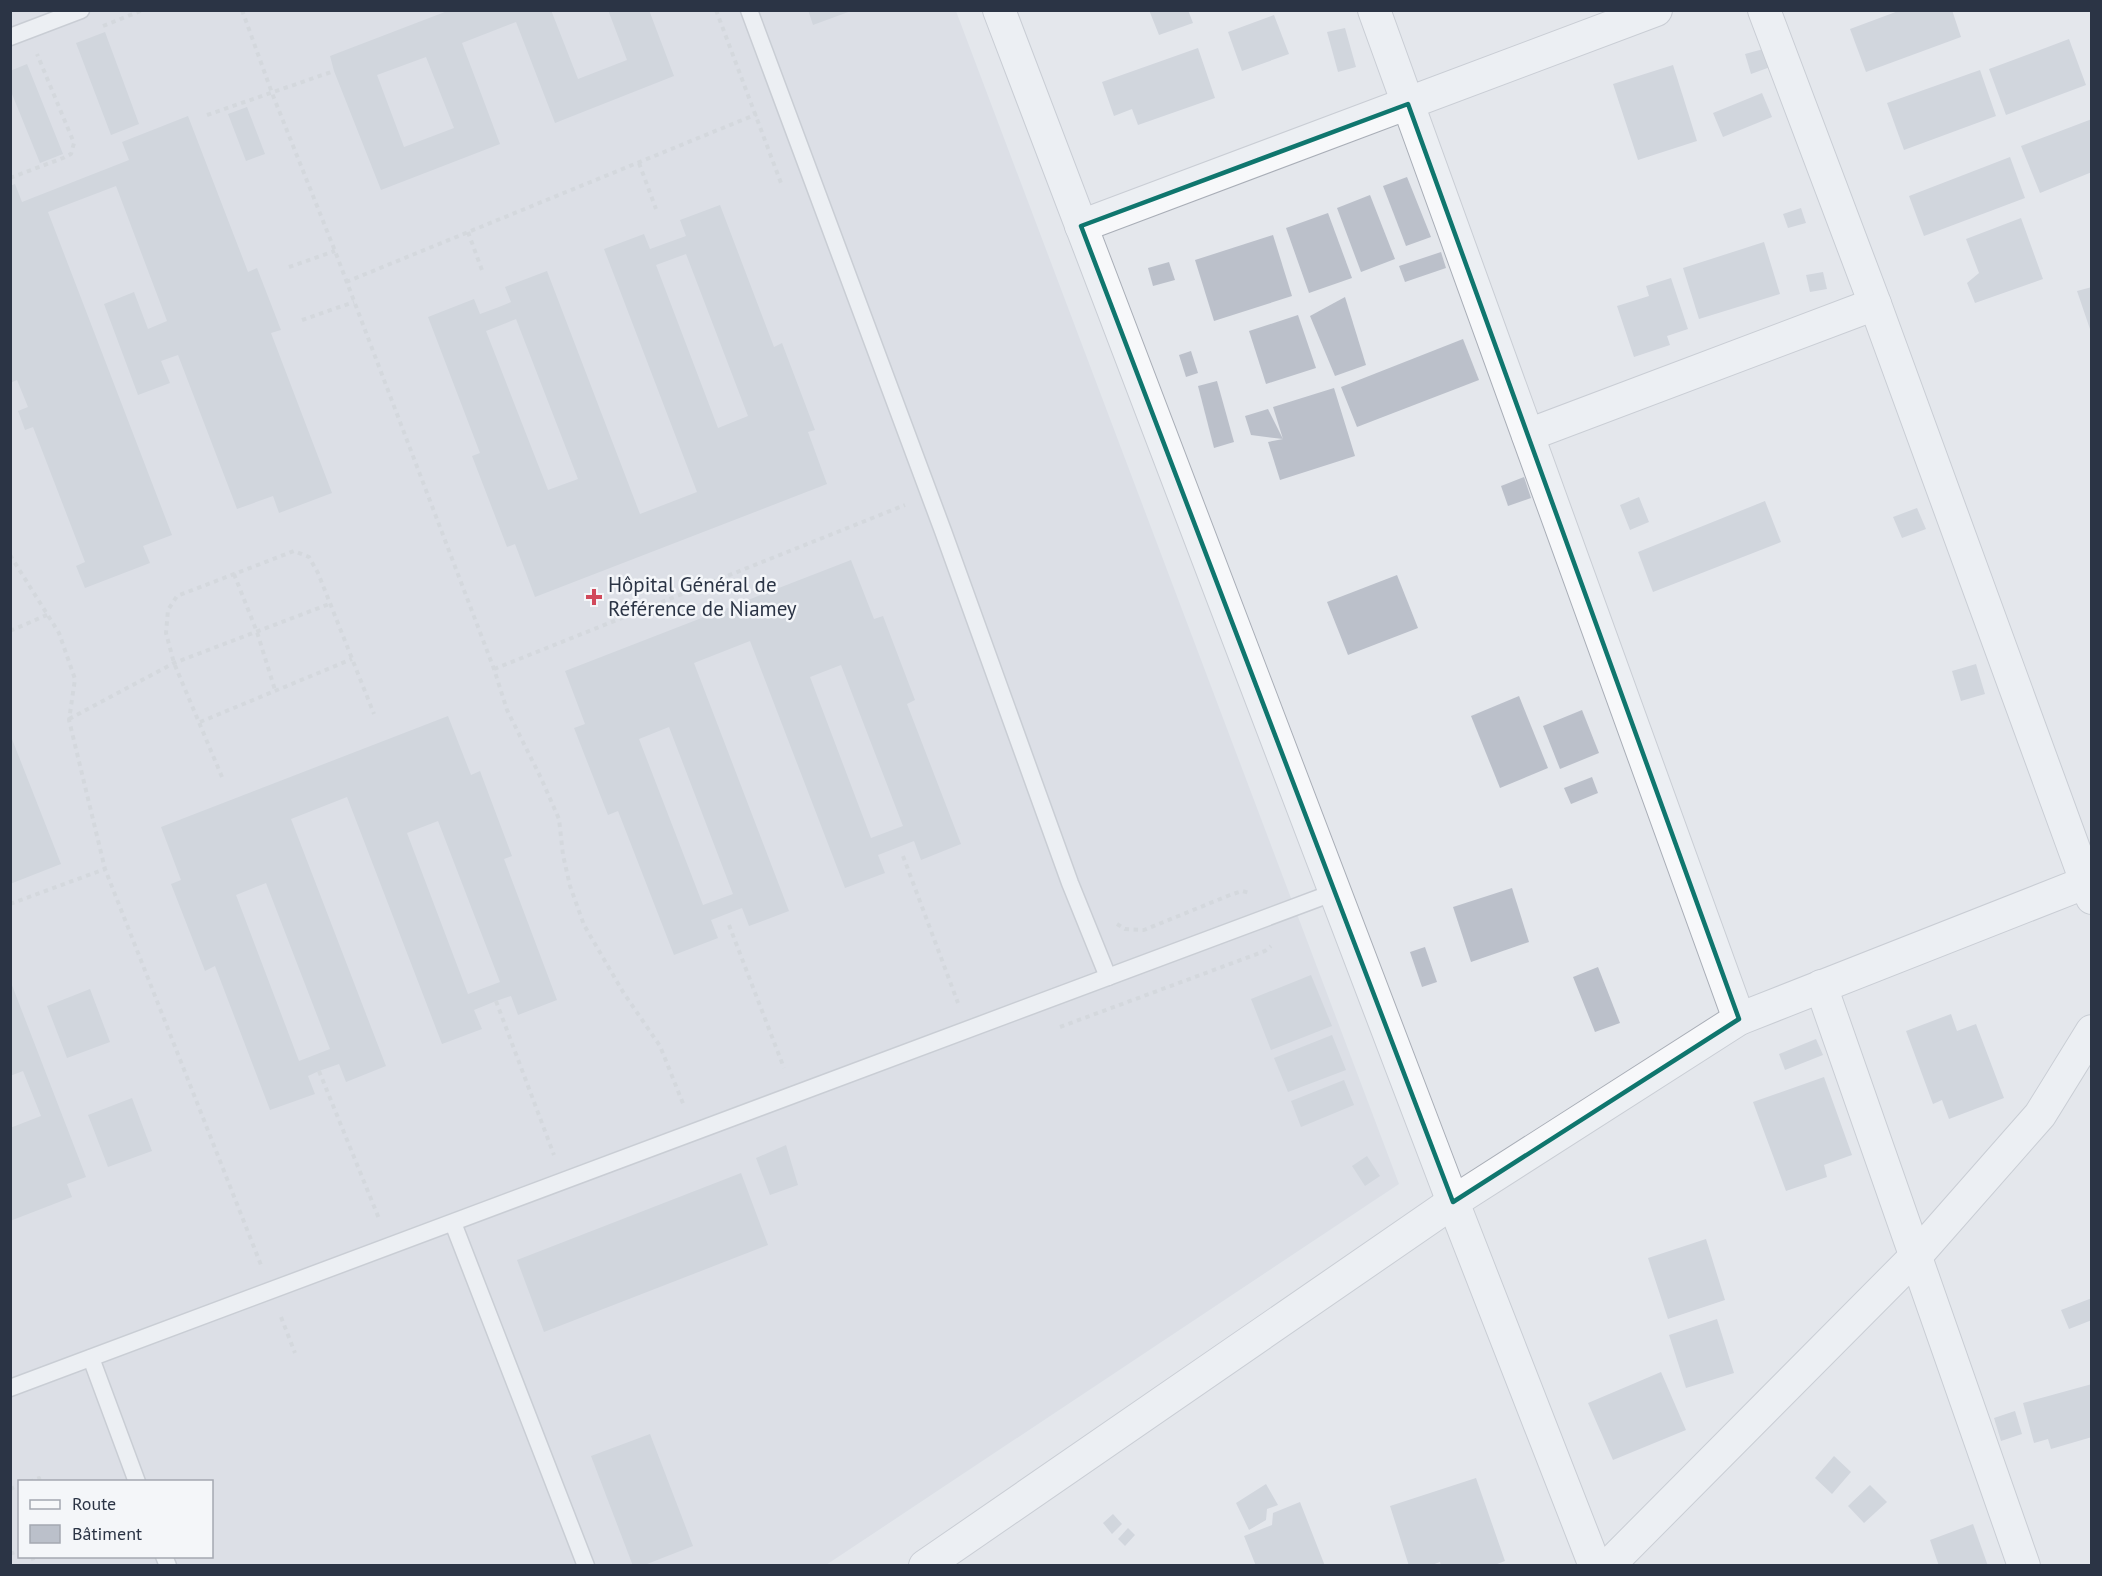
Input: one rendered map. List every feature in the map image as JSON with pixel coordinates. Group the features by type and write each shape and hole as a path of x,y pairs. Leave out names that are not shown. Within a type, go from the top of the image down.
{"street":[{"path":"999,10 1453,1202 1595,1566"},
{"path":"1374,10 1739,1019"},
{"path":"1081,226 1656,10"},
{"path":"925,1566 1453,1202 1739,1019 1821,986 2090,887 1764,10"},
{"path":"1528,435 1875,304"},
{"path":"1821,986 2024,1566"},
{"path":"1608,1566 1916,1257 2040,1115 2091,1031"}],"lane":[{"path":"10,37 81,10"},
{"path":"749,10 1070,883 1108,977"},
{"path":"10,1388 1335,892"},
{"path":"453,1223 586,1566"},
{"path":"91,1358 135,1480"}],"path":[{"path":"242,10 494,669 507,710 559,819 563,855 570,886 584,925 622,992 660,1046 684,1106 695,1101"},
{"path":"716,10 785,193"},
{"path":"10,178 71,154 74,143 29,30"},
{"path":"207,115 334,71"},
{"path":"346,282 784,103"},
{"path":"639,163 656,209"},
{"path":"468,232 483,273"},
{"path":"289,267 335,251"},
{"path":"303,320 354,302"},
{"path":"902,494 906,505"},
{"path":"494,669 929,495"},
{"path":"222,777 174,663 166,633 168,610 177,596 294,551 309,557 332,603 374,714"},
{"path":"10,555 59,633 75,679 69,720 105,869 295,1353"},
{"path":"234,574 257,632 275,690"},
{"path":"69,720 174,663 332,603"},
{"path":"10,631 49,614"},
{"path":"200,722 352,659"},
{"path":"903,856 958,1003"},
{"path":"10,904 105,869"},
{"path":"1053,1030 1265,951 1273,943 1251,894 1242,891 1144,930 1125,929 1116,923"},
{"path":"729,925 784,1068"},
{"path":"947,1007 969,999"},
{"path":"496,1001 554,1156"},
{"path":"773,1072 795,1064"},
{"path":"319,1071 380,1222"},
{"path":"543,1160 565,1152"},
{"path":"370,1226 391,1218"}],"highlighted area":[{"path":"1408,104 1739,1019 1453,1202 1335,892 1081,226"}],"shaded area":[{"name":"Hôpital Général de Référence de Niamey","path":"11,11 956,11 1399,1184 826,1565 11,1566"}],"building":[{"path":"450,10 551,10 578,79 627,60 608,10 649,10 674,76 555,123 516,22 462,43 500,144 381,190 330,56","holes":["426,57 454,128 404,147 377,75"]},
{"path":"808,10 851,10 851,11 813,25"},
{"path":"1149,10 1188,10 1193,23 1159,35"},
{"path":"1901,10 1952,10 1961,37 1866,72 1850,29"},
{"path":"1274,15 1289,54 1242,71 1228,32"},
{"path":"1345,28 1356,67 1338,72 1327,32"},
{"path":"105,32 139,124 111,135 76,43"},
{"path":"2069,39 2086,85 2006,115 1989,69"},
{"path":"1198,48 1215,98 1138,125 1132,109 1114,116 1102,82"},
{"path":"1767,48 1773,66 1751,74 1745,54"},
{"path":"27,64 63,154 40,163 10,89 10,71"},
{"path":"1673,65 1697,141 1638,160 1613,84"},
{"path":"1980,70 1996,116 1904,150 1887,103"},
{"path":"1762,93 1772,117 1723,137 1713,113"},
{"path":"247,107 265,154 246,161 228,114"},
{"path":"188,116 248,272 257,268 281,330 271,333 332,493 279,513 273,496 237,509 178,355 161,361 170,383 138,395 104,304 134,292 148,329 167,321 116,186 48,212 172,535 143,546 150,563 85,588 76,566 85,562 33,427 25,430 18,411 28,407 17,380 10,383 10,186 15,184 22,202 129,160 122,142"},
{"path":"2092,119 2092,172 2040,193 2021,146"},
{"path":"2010,157 2025,198 1924,236 1909,196"},
{"path":"1407,177 1431,237 1406,246 1383,186"},
{"path":"1370,195 1395,259 1361,272 1337,208"},
{"path":"720,205 774,347 782,343 815,430 808,432 827,484 535,597 515,544 507,547 472,456 480,453 428,317 474,299 480,314 499,307 511,302 505,287 547,271 640,514 697,492 604,249 644,234 650,249 686,236 680,220","holes":["686,254 748,416 718,428 656,265","516,319 578,479 548,490 486,331"]},
{"path":"1801,208 1806,223 1788,228 1783,214"},
{"path":"1328,213 1352,278 1309,293 1286,228"},
{"path":"2021,218 2043,279 1975,303 1967,283 1979,273 1966,239"},
{"path":"1273,235 1292,296 1214,321 1195,260"},
{"path":"1764,242 1780,294 1699,319 1683,268"},
{"path":"1441,252 1446,268 1405,282 1399,266"},
{"path":"1169,262 1175,280 1153,286 1148,268"},
{"path":"1823,272 1827,289 1810,292 1806,275"},
{"path":"1671,278 1688,329 1667,336 1670,345 1634,357 1617,306 1649,296 1646,286"},
{"path":"2092,287 2092,332 2091,332 2077,291"},
{"path":"1345,297 1366,365 1335,376 1310,316"},
{"path":"1298,315 1316,368 1266,384 1249,331"},
{"path":"1463,339 1479,380 1357,427 1341,387"},
{"path":"1191,351 1198,373 1186,377 1179,355"},
{"path":"1217,381 1234,442 1214,448 1198,386"},
{"path":"1334,388 1355,456 1280,480 1268,442 1283,439 1273,407"},
{"path":"1268,409 1283,439 1251,435 1245,416"},
{"path":"1524,477 1531,498 1508,506 1501,486"},
{"path":"1639,497 1649,522 1630,530 1620,505"},
{"path":"1765,501 1781,542 1653,592 1638,552"},
{"path":"1917,508 1926,529 1902,538 1893,517"},
{"path":"851,560 874,619 883,616 915,700 907,704 961,844 921,860 914,841 878,855 885,873 845,888 750,641 694,663 789,911 749,926 742,908 711,920 718,938 674,955 618,811 608,815 574,728 585,724 565,671","holes":["841,665 903,826 871,838 810,677","669,727 733,894 703,905 639,739"]},
{"path":"1397,575 1418,628 1348,655 1327,602"},
{"path":"1976,664 1985,694 1961,701 1952,671"},
{"path":"1519,696 1548,768 1500,788 1471,716"},
{"path":"1582,710 1599,753 1560,769 1543,726"},
{"path":"448,716 471,775 480,771 512,856 504,859 557,1000 518,1015 511,996 496,1001 474,1010 482,1029 442,1044 347,797 291,819 386,1066 346,1082 339,1064 319,1071 308,1076 315,1094 270,1110 215,966 205,971 171,884 181,880 161,827","holes":["438,821 500,982 468,994 407,833","266,883 330,1049 299,1061 236,895"]},
{"path":"10,734 61,864 10,884"},
{"path":"1592,777 1598,793 1571,804 1564,788"},
{"path":"1512,888 1529,942 1471,962 1453,907"},
{"path":"1425,947 1437,982 1422,987 1410,952"},
{"path":"1598,967 1620,1023 1595,1032 1573,977"},
{"path":"1311,975 1332,1026 1271,1050 1251,999"},
{"path":"10,980 86,1177 67,1184 72,1197 10,1221 10,1128 41,1116 23,1071 10,1076"},
{"path":"90,989 110,1042 67,1058 47,1006"},
{"path":"1951,1014 1957,1031 1976,1024 2004,1098 1949,1119 1942,1100 1933,1104 1906,1031"},
{"path":"1332,1035 1346,1070 1288,1092 1274,1058"},
{"path":"1816,1039 1823,1055 1785,1070 1779,1054"},
{"path":"1824,1077 1852,1155 1824,1165 1827,1177 1786,1191 1753,1102"},
{"path":"1344,1080 1354,1105 1301,1127 1291,1101"},
{"path":"132,1098 152,1151 108,1167 88,1115"},
{"path":"786,1145 798,1185 770,1195 756,1158"},
{"path":"1367,1156 1380,1176 1365,1186 1352,1166"},
{"path":"741,1173 768,1245 544,1332 517,1260"},
{"path":"1706,1239 1725,1300 1668,1319 1648,1258"},
{"path":"2092,1298 2092,1320 2069,1329 2061,1310"},
{"path":"1717,1319 1734,1373 1686,1388 1669,1335"},
{"path":"1661,1372 1686,1430 1613,1460 1588,1403"},
{"path":"2092,1384 2092,1437 2051,1449 2048,1439 2034,1443 2023,1403"},
{"path":"2015,1411 2022,1434 2001,1441 1994,1418"},
{"path":"650,1434 693,1546 642,1566 633,1566 591,1456"},
{"path":"1834,1456 1851,1472 1832,1494 1815,1478"},
{"path":"1476,1478 1505,1561 1492,1566 1441,1566 1440,1562 1429,1566 1409,1566 1390,1506"},
{"path":"1266,1484 1278,1505 1267,1509 1266,1520 1249,1530 1236,1503"},
{"path":"1870,1485 1887,1502 1864,1523 1848,1506"},
{"path":"1300,1502 1325,1566 1256,1566 1244,1536 1272,1525 1273,1513"},
{"path":"1113,1514 1122,1524 1112,1534 1103,1523"},
{"path":"1973,1524 1988,1566 1939,1566 1930,1540"},
{"path":"1128,1528 1135,1535 1125,1546 1118,1539"}],"place":[{"name":"Hôpital Général de Référence de Niamey","path":"594,597"}]}
